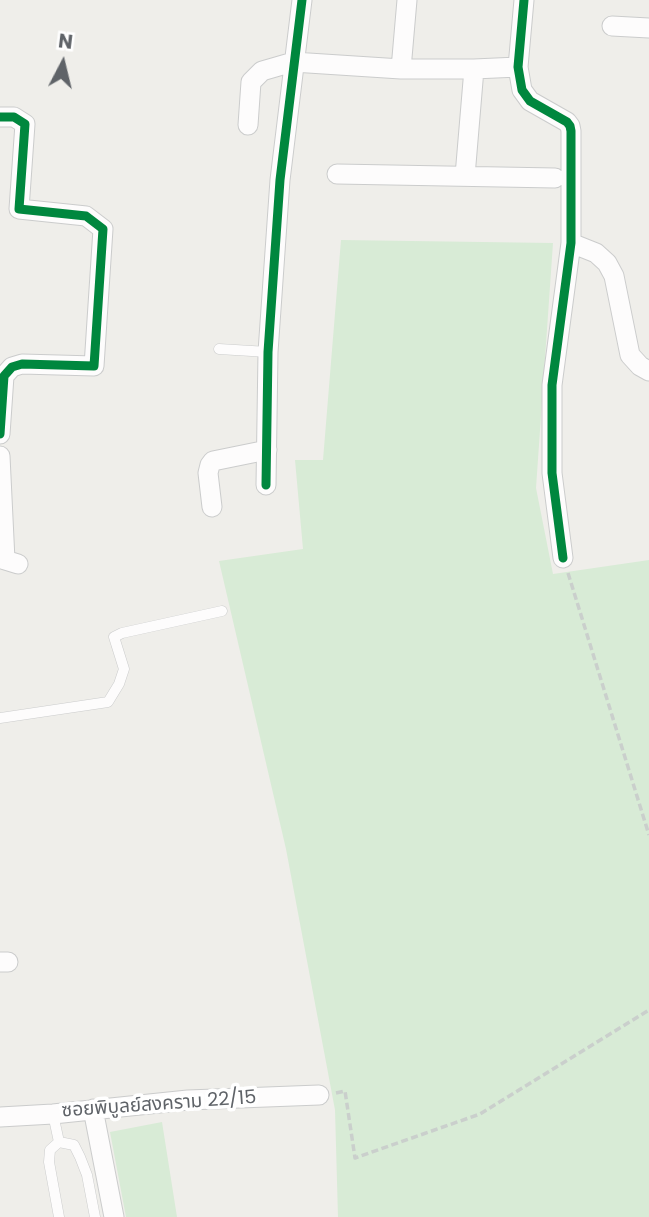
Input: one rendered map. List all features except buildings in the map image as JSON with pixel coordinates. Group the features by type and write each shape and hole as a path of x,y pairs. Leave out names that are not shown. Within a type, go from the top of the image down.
{"street":[{"path":"266,485 268,352 281,180 302,0"},
{"path":"401,69 407,0"},
{"path":"524,0 518,67 522,90 530,101 570,126 571,243 552,385 552,473 563,558"},
{"path":"612,26 649,28"},
{"path":"248,125 251,82 262,71 293,62 401,69 518,67"},
{"path":"465,176 474,69"},
{"path":"0,117 14,117 25,124 19,209 86,216 103,229 94,366 22,364 12,367 4,376 0,433"},
{"path":"337,174 555,178"},
{"path":"571,243 596,253 607,263 614,276 630,355 649,371"},
{"path":"212,507 208,473 213,461 267,450"},
{"path":"0,451 5,560 18,564"},
{"name":"ซอยพิบูลย์สงคราม 22/15","path":"0,1117 188,1100 319,1096"},
{"path":"93,1109 114,1217"}],"lane":[{"path":"219,349 268,352"},
{"path":"0,718 108,702 124,669 114,637 222,611"},
{"path":"53,1114 59,1142"},
{"path":"59,1142 50,1150 49,1162 59,1217"},
{"path":"59,1142 74,1145 80,1157 87,1175 95,1217"}],"path":[{"path":"563,558 649,835"},
{"path":"319,1096 345,1091 355,1158 480,1114 649,1010"}],"green space":[{"path":"341,240 553,243 536,488 553,574 649,560 649,1217 338,1217 335,1110 286,849 219,561 303,549 295,460 323,460"},
{"path":"162,1122 177,1217 126,1217 110,1132"}],"cycle path":[{"path":"266,485 268,352 280,180 302,0"},
{"path":"524,0 518,67 522,90 530,101 567,122 571,131 571,243 552,385 552,473 563,558"},
{"path":"0,117 14,117 25,124 19,209 86,216 103,229 94,366 22,364 12,367 4,376 0,434"}]}
